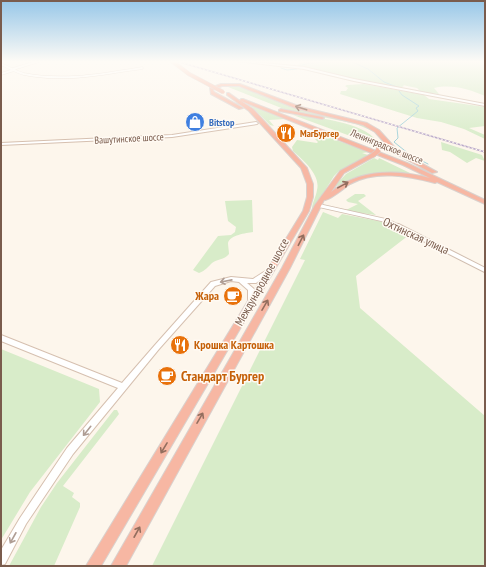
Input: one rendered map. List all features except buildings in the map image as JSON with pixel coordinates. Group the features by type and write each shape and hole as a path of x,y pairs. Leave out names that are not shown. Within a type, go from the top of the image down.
{"highway":[{"path":"213,87 211,89 212,93 235,105 292,154"},
{"name":"Ленинградское шоссе","path":"217,87 430,174 485,202"},
{"name":"Ленинградское шоссе","path":"220,87 227,92 434,172 485,198"},
{"path":"246,87 300,108 359,122 377,131 395,151 434,172"},
{"name":"Международное шоссе","path":"93,566 306,211 310,197 310,184 308,175 304,168 250,110 227,92"},
{"name":"Международное шоссе","path":"118,566 286,268 328,190 342,172 378,151 380,144 379,140 372,133 355,125 299,115 256,102"},
{"path":"315,212 340,186 356,179 377,175 396,174 416,176 462,190"}],"street":[{"path":"393,87 485,105"},
{"name":"Вашутинское шоссе","path":"1,144 172,136 256,123"},
{"name":"Охтинская улица","path":"321,206 388,221 485,270"},
{"path":"1,560 22,521 70,451 123,387 213,284 230,279 254,281 271,269"},
{"path":"239,280 251,289 250,306"},
{"path":"1,338 123,387"}],"green space":[{"path":"229,87 241,88 291,106 347,119 368,127 377,133 356,124 284,109"},
{"path":"383,87 424,95 429,99 485,107 485,126 469,128 485,135 485,139 464,129 441,122 417,118 340,94 341,91 346,91 348,88"},
{"path":"414,87 438,87 434,88 439,94 421,92"},
{"path":"457,87 485,87 485,96 466,89"},
{"path":"244,102 285,119 269,120 274,126 270,125 253,108"},
{"path":"293,115 326,119 361,129 376,141 369,141 375,145"},
{"path":"330,138 369,152 362,153 368,155 339,171 334,176 312,211 318,184 314,173 293,151 292,147 297,140 317,143 318,142 315,139"},
{"path":"441,142 482,155 485,161 476,158 467,163 450,152 442,150"},
{"path":"374,158 378,160 379,158 410,173 369,175 353,178 333,188 346,174"},
{"path":"355,194 364,194 366,196 358,201 376,215 346,210 358,204 348,202 346,200"},
{"path":"252,200 253,232 239,235 229,240 229,254 212,263 205,270 199,273 193,270 218,236 231,235 235,232 236,227 228,221 225,201"},
{"path":"323,212 338,218 342,214 383,222 409,235 356,276 360,308 485,416 485,566 152,566 305,260 300,259"},
{"path":"1,349 99,389 100,402 30,492 1,540"},
{"path":"114,410 117,410 119,414 63,486 74,493 72,497 80,503 80,507 54,566 9,566 41,507 57,483"}],"waterway":[{"path":"399,91 402,95 419,106 416,108 418,111 397,128 398,138 394,142 409,154 428,164"}],"railway":[{"path":"266,87 485,152"}],"place":[{"name":"Bitstop","path":"195,122"},
{"name":"МагБургер","path":"286,133"},
{"name":"Жара","path":"233,296"},
{"name":"Крошка Картошка","path":"180,345"},
{"name":"Стандарт Бургер","path":"167,376"}]}
